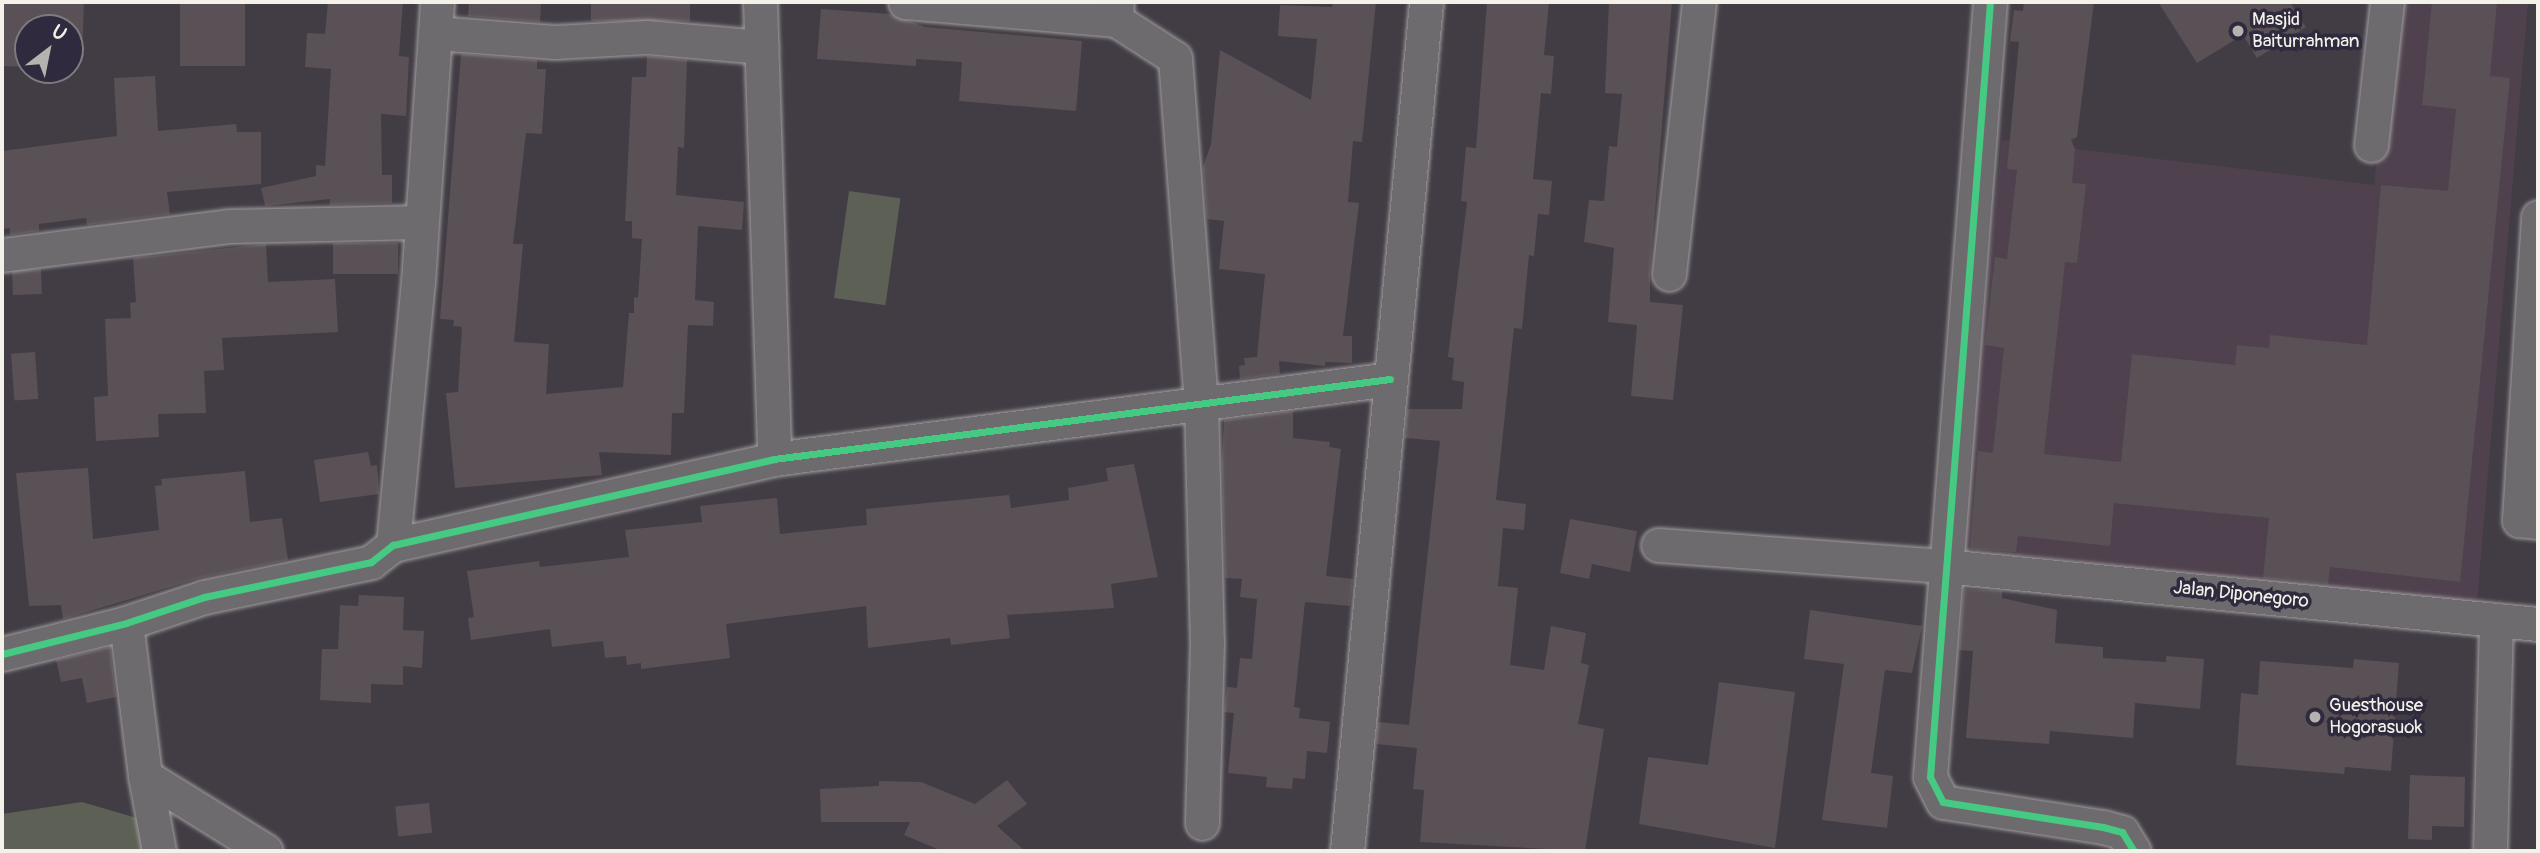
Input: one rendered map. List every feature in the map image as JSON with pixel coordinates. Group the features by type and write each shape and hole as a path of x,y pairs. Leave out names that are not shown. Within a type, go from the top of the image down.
{"street":[{"path":"760,2 774,459"},
{"path":"905,2 1117,11 1175,58 1201,401 1207,642 1202,823"},
{"path":"1347,851 1426,2"},
{"path":"1669,274 1699,2"},
{"path":"1990,2 1944,566 1930,777 1943,802 2103,827 2122,832 2134,851"},
{"path":"2371,145 2387,2"},
{"path":"393,545 422,222 436,17 555,42 647,37 762,47"},
{"path":"2538,217 2519,520 2538,522"},
{"path":"2,255 228,226 422,222"},
{"path":"2,654 126,623 204,597 371,562 393,545 774,459 1201,401 1390,379"},
{"name":"Jalan Diponegoro","path":"1658,545 1944,566 2538,624"},
{"path":"2490,851 2496,620"},
{"path":"126,623 145,776 159,851"},
{"path":"145,776 266,851"}],"shaded area":[{"path":"2394,2 2528,2 2477,603 1960,549 2002,140 2374,185"},
{"path":"849,191 900,198 885,305 834,298"},
{"path":"82,802 147,821 161,851 2,851 2,814"}],"building":[{"path":"2,2 84,2 84,14 14,14 14,66 2,66"},
{"path":"180,2 245,2 245,66 180,66"},
{"path":"328,2 403,2 399,56 409,57 406,116 381,114 382,175 392,175 392,203 330,205 330,199 265,206 261,188 316,176 316,165 325,166 331,69 305,67 307,33 325,34"},
{"path":"469,2 541,2 540,22 468,16"},
{"path":"591,2 690,2 690,21 591,21"},
{"path":"1333,2 1376,2 1362,142 1353,141 1348,202 1359,203 1343,336 1352,336 1352,363 1325,362 1325,366 1279,361 1280,374 1240,379 1239,366 1245,365 1244,358 1257,357 1265,274 1219,269 1224,221 1207,219 1203,167 1211,144 1220,50 1311,100 1317,39 1278,36 1280,5 1332,7"},
{"path":"1487,2 1549,2 1544,55 1554,56 1551,94 1541,93 1533,179 1552,181 1549,215 1538,214 1534,256 1529,255 1522,329 1514,328 1496,500 1526,504 1524,530 1503,528 1498,586 1518,588 1510,665 1544,670 1551,626 1586,633 1581,663 1589,665 1578,724 1604,729 1585,851 1420,842 1424,790 1413,789 1417,748 1376,744 1378,722 1409,725 1440,441 1405,438 1407,409 1462,409 1464,382 1452,380 1454,358 1448,357 1467,202 1461,201 1466,147 1476,148"},
{"path":"1609,2 1672,2 1650,272 1650,302 1683,305 1673,400 1631,396 1637,325 1608,322 1614,248 1584,242 1589,200 1604,201 1609,146 1617,147 1622,94 1605,93"},
{"path":"2024,2 2094,2 2077,137 2071,140 2075,149 2072,183 2086,184 2077,263 2065,262 2044,454 2121,462 2132,354 2235,365 2237,345 2269,348 2270,335 2367,345 2381,185 2448,191 2456,109 2422,105 2432,2 2497,2 2490,76 2510,78 2460,582 2330,567 2328,584 2263,578 2269,518 2114,503 2110,546 2018,536 2016,552 1970,549 1978,451 1993,453 2004,348 1985,345 1995,257 2007,259 2017,170 2007,169 2019,42 2010,41 2014,10 2023,11"},
{"name":"Masjid Baiturrahman","path":"2158,2 2290,2 2306,27 2257,58 2243,35 2197,63"},
{"path":"821,9 891,14 925,27 1082,41 1076,111 959,101 962,62 916,59 916,66 817,59"},
{"path":"461,54 537,60 537,69 546,69 542,134 526,133 513,244 523,244 514,342 549,344 546,394 623,387 629,313 634,313 634,297 638,298 642,239 632,238 632,221 625,221 632,77 646,77 647,56 687,60 684,148 678,147 676,195 744,202 742,230 698,226 695,300 714,302 713,326 688,325 684,413 672,413 671,455 599,452 602,475 455,488 446,393 458,392 462,327 453,326 454,320 440,319"},
{"path":"155,76 158,131 236,124 237,132 261,132 261,184 167,192 170,214 87,225 86,218 39,224 39,231 10,235 10,228 2,229 2,151 117,136 114,78"},
{"path":"333,243 398,243 398,274 333,274"},
{"path":"266,244 268,282 335,279 338,332 222,338 224,370 204,371 206,413 158,414 159,437 96,441 94,397 108,396 105,319 131,318 130,303 136,302 133,258"},
{"path":"41,269 42,294 13,295 12,270"},
{"path":"35,352 38,399 14,401 11,354"},
{"path":"1293,411 1293,438 1330,442 1329,447 1341,449 1326,576 1353,579 1350,606 1305,602 1294,707 1300,708 1299,718 1330,722 1327,753 1307,751 1305,779 1293,778 1292,789 1266,787 1267,777 1228,773 1234,713 1224,712 1227,687 1237,688 1240,658 1252,659 1257,599 1240,597 1242,579 1225,578 1222,463 1224,420"},
{"path":"368,452 371,466 377,465 379,494 320,502 314,460"},
{"path":"1134,464 1158,577 1111,584 1114,608 1007,615 1010,638 951,645 950,638 868,648 866,606 726,624 730,658 641,669 641,663 627,665 626,656 605,658 603,641 552,647 550,629 471,640 468,618 474,617 467,571 539,561 540,567 629,557 625,530 702,522 700,506 777,498 780,534 867,525 866,509 1009,495 1011,508 1069,500 1068,488 1108,481 1106,468"},
{"path":"88,468 93,539 159,530 155,486 162,485 161,479 245,471 250,522 282,518 288,560 200,578 63,619 61,605 29,606 16,473"},
{"path":"1570,519 1637,531 1630,572 1592,564 1589,579 1560,573"},
{"path":"1964,589 2002,591 2002,598 2057,610 2055,643 2103,647 2103,658 2166,662 2166,656 2204,659 2200,709 2135,703 2133,738 2050,731 2049,744 1966,738 1973,651 1959,650"},
{"path":"359,595 404,597 403,630 424,631 422,668 403,666 403,685 371,684 371,703 320,700 322,649 338,649 340,605 358,606"},
{"path":"1810,610 1922,626 1912,673 1885,670 1871,773 1893,776 1887,828 1822,820 1844,664 1804,659"},
{"path":"110,647 116,697 87,703 82,678 61,682 56,660"},
{"path":"2354,659 2399,663 2391,771 2345,767 2344,774 2236,765 2241,693 2258,695 2260,661 2353,668"},
{"path":"1719,682 1795,692 1775,848 1639,824 1648,757 1708,765"},
{"path":"2410,775 2465,777 2464,827 2432,826 2432,840 2408,839"},
{"path":"1007,780 1027,804 997,826 1025,851 942,851 904,835 910,822 821,822 820,789 879,786 879,781 921,782 975,804"},
{"path":"429,803 432,833 398,836 395,807"}],"cycle path":[{"path":"1990,2 1930,777 1943,802 2103,827 2122,832 2134,851"},
{"path":"2,654 126,623 204,597 371,562 393,545 774,459 1390,379"}],"place":[{"name":"Masjid Baiturrahman","path":"2238,31"},
{"name":"Guesthouse Hogorasuok","path":"2315,717"}]}
